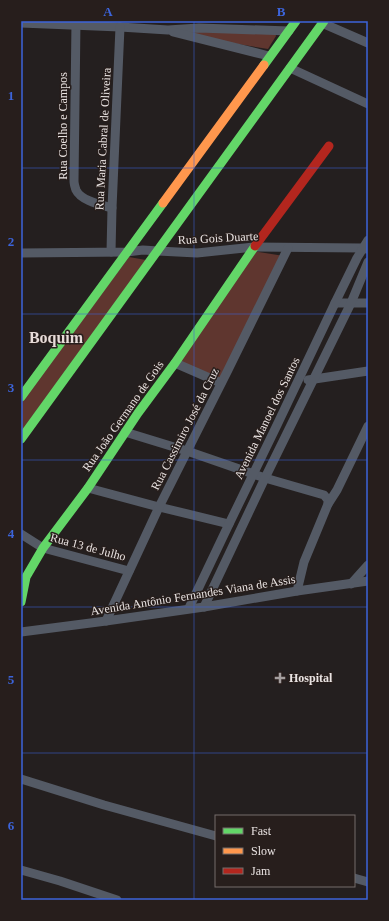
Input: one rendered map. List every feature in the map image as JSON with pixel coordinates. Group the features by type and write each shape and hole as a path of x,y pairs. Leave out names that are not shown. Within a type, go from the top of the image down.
{"street":[{"path":"21,396 296,21"},
{"path":"21,439 323,22 368,43"},
{"path":"21,23 76,23 168,30 199,28 289,31"},
{"name":"Rua Coelho e Campos","path":"76,23 74,181 76,190 86,200 112,208"},
{"name":"Rua Maria Cabral de Oliveira","path":"111,252 120,27"},
{"path":"168,30 269,56"},
{"path":"290,68 368,104"},
{"name":"Rua João Germano de Gois","path":"21,602 26,576 44,548 88,488 254,247 329,146"},
{"name":"Avenida Manoel dos Santos","path":"189,608 335,303 365,249 368,240"},
{"name":"Rua Gois Duarte","path":"21,253 127,252 143,250 197,252 254,247 365,249"},
{"name":"Rua Cassimiro José da Cruz","path":"106,621 159,507 288,248"},
{"name":"Avenida Manoel dos Santos","path":"204,607 312,380 351,303 368,262"},
{"path":"335,303 368,303"},
{"path":"175,363 222,383"},
{"path":"299,380 312,380 368,371"},
{"path":"297,591 304,562 326,500 337,490 368,426"},
{"path":"126,432 187,451 326,500"},
{"path":"88,488 229,524"},
{"name":"Rua 13 de Julho","path":"21,534 44,548 128,571"},
{"path":"351,584 368,565"},
{"name":"Avenida Antônio Fernandes Viana de Assis","path":"21,632 204,607 297,591 368,582"},
{"path":"21,779 104,805 215,836"},
{"path":"21,870 117,900"},
{"path":"355,878 368,882"}],"shaded area":[{"path":"189,30 275,32 276,36 268,49 189,36"},
{"path":"253,251 284,256 221,378 177,361"},
{"path":"129,257 146,260 21,432 21,402"}],"traffic: fast":[{"path":"264,65 296,21"},
{"path":"21,439 324,21"},
{"path":"21,397 163,203"},
{"path":"21,602 26,577 43,548 88,488 138,413 175,363 255,246"}],"traffic: slow":[{"path":"163,203 264,65"}],"traffic: jam":[{"path":"255,246 329,146"}],"place":[{"name":"Hospital","path":"280,678"}],"district":[{"name":"Boquim","path":"56,337"}]}
